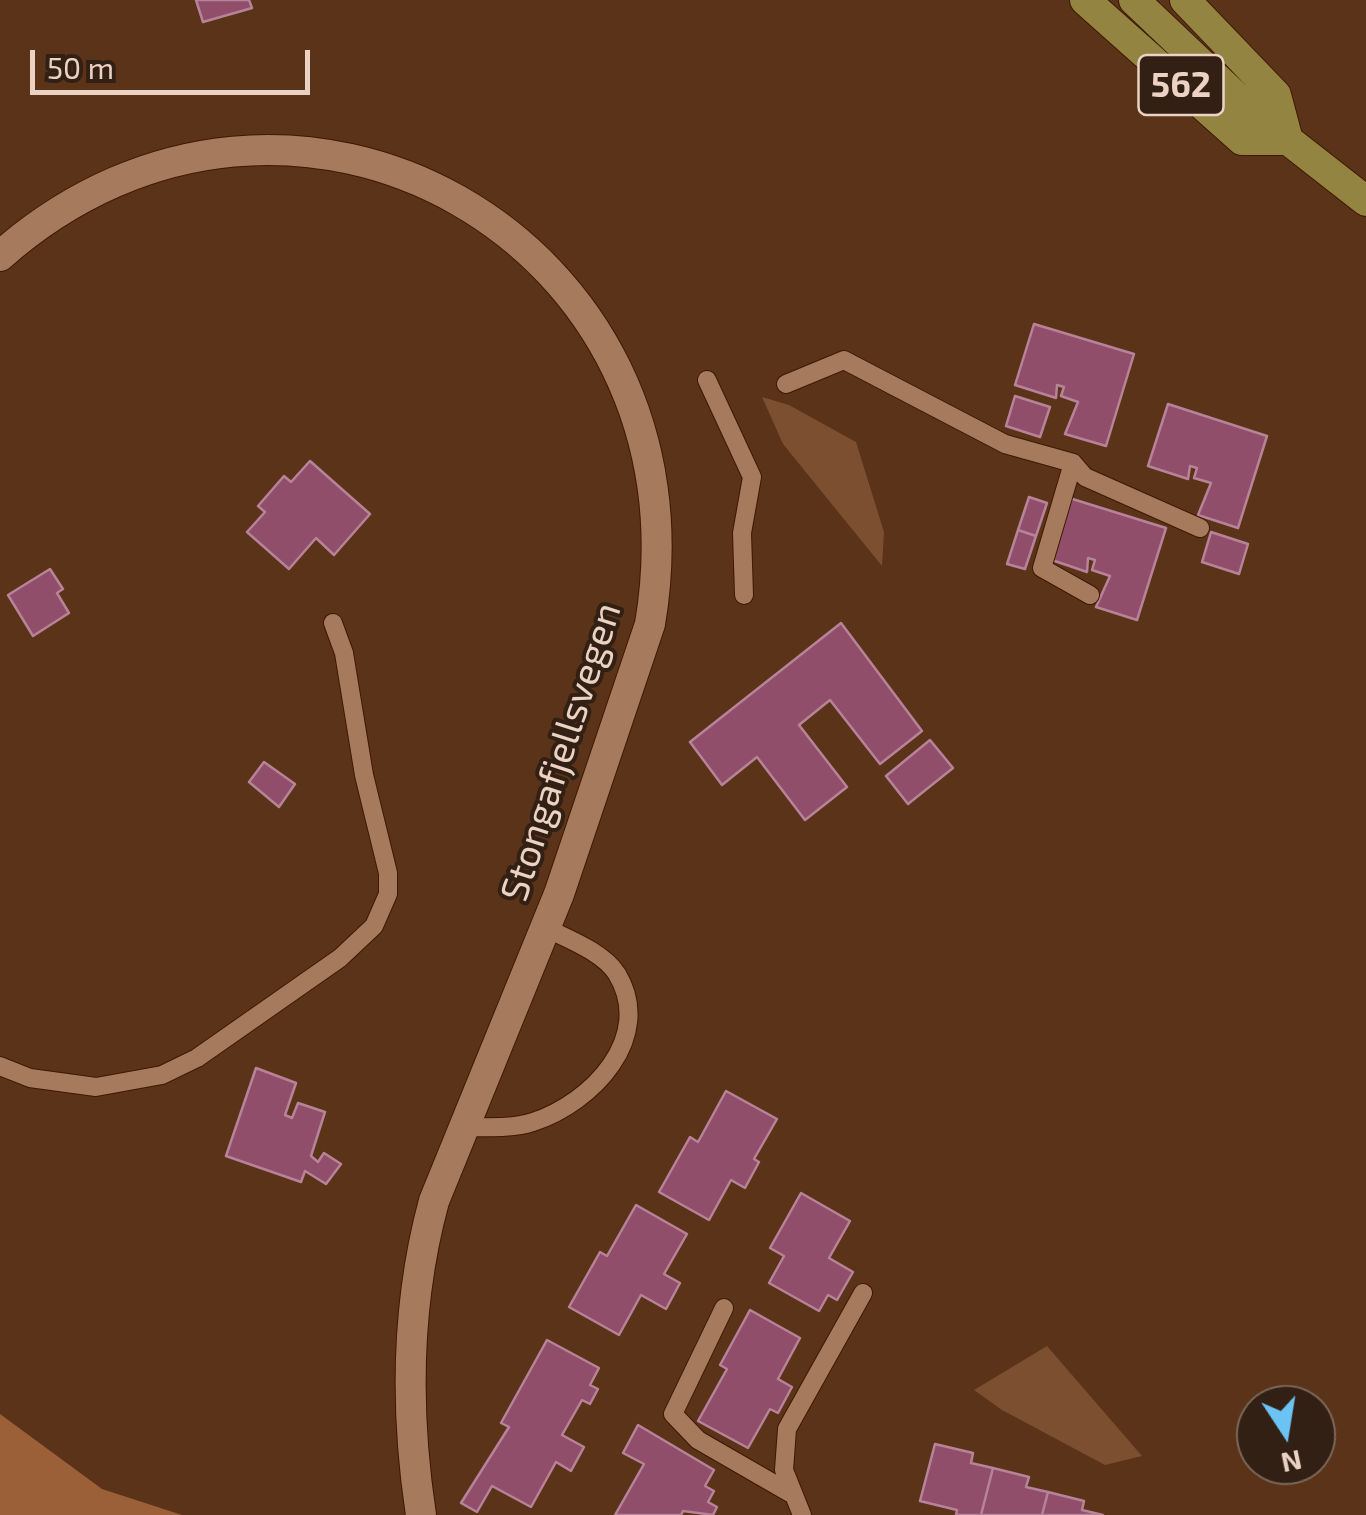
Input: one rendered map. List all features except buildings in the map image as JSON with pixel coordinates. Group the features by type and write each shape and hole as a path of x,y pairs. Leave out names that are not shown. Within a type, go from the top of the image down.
{"main road":[{"name":"562","path":"1084,0 1242,140 1288,140"},
{"name":"562","path":"1134,0 1204,69 1366,201"},
{"name":"562","path":"1185,0 1276,95 1288,140"}],"street":[{"name":"Stongafjellsvegen","path":"0,256 62,207 134,171 218,152 303,150 387,169 466,202 538,254 565,285 608,349 641,423 656,501 658,579 635,674 546,928 434,1201 415,1292 410,1425 420,1515"}],"lane":[{"path":"786,384 844,360 1005,444 1074,463 1086,477 1124,497 1200,528"},
{"path":"707,380 752,477 742,533 744,596"},
{"path":"1074,463 1042,568 1090,595"},
{"path":"0,1066 30,1078 96,1087 162,1075 197,1058 340,958 374,926 388,894 388,873 364,776 344,652 333,623"},
{"path":"464,1128 535,1122 566,1104 616,1062 630,1030 627,1002 616,972 590,951 546,928"},
{"path":"802,1515 790,1493 783,1448 787,1429 863,1293"},
{"path":"724,1308 673,1414 698,1440 790,1493"}],"shaded area":[{"path":"762,397 789,405 856,442 884,532 882,566 783,444"},
{"path":"1047,1346 1142,1456 1105,1465 1002,1410 974,1390"},
{"path":"0,1414 102,1489 182,1515 0,1515"}]}
